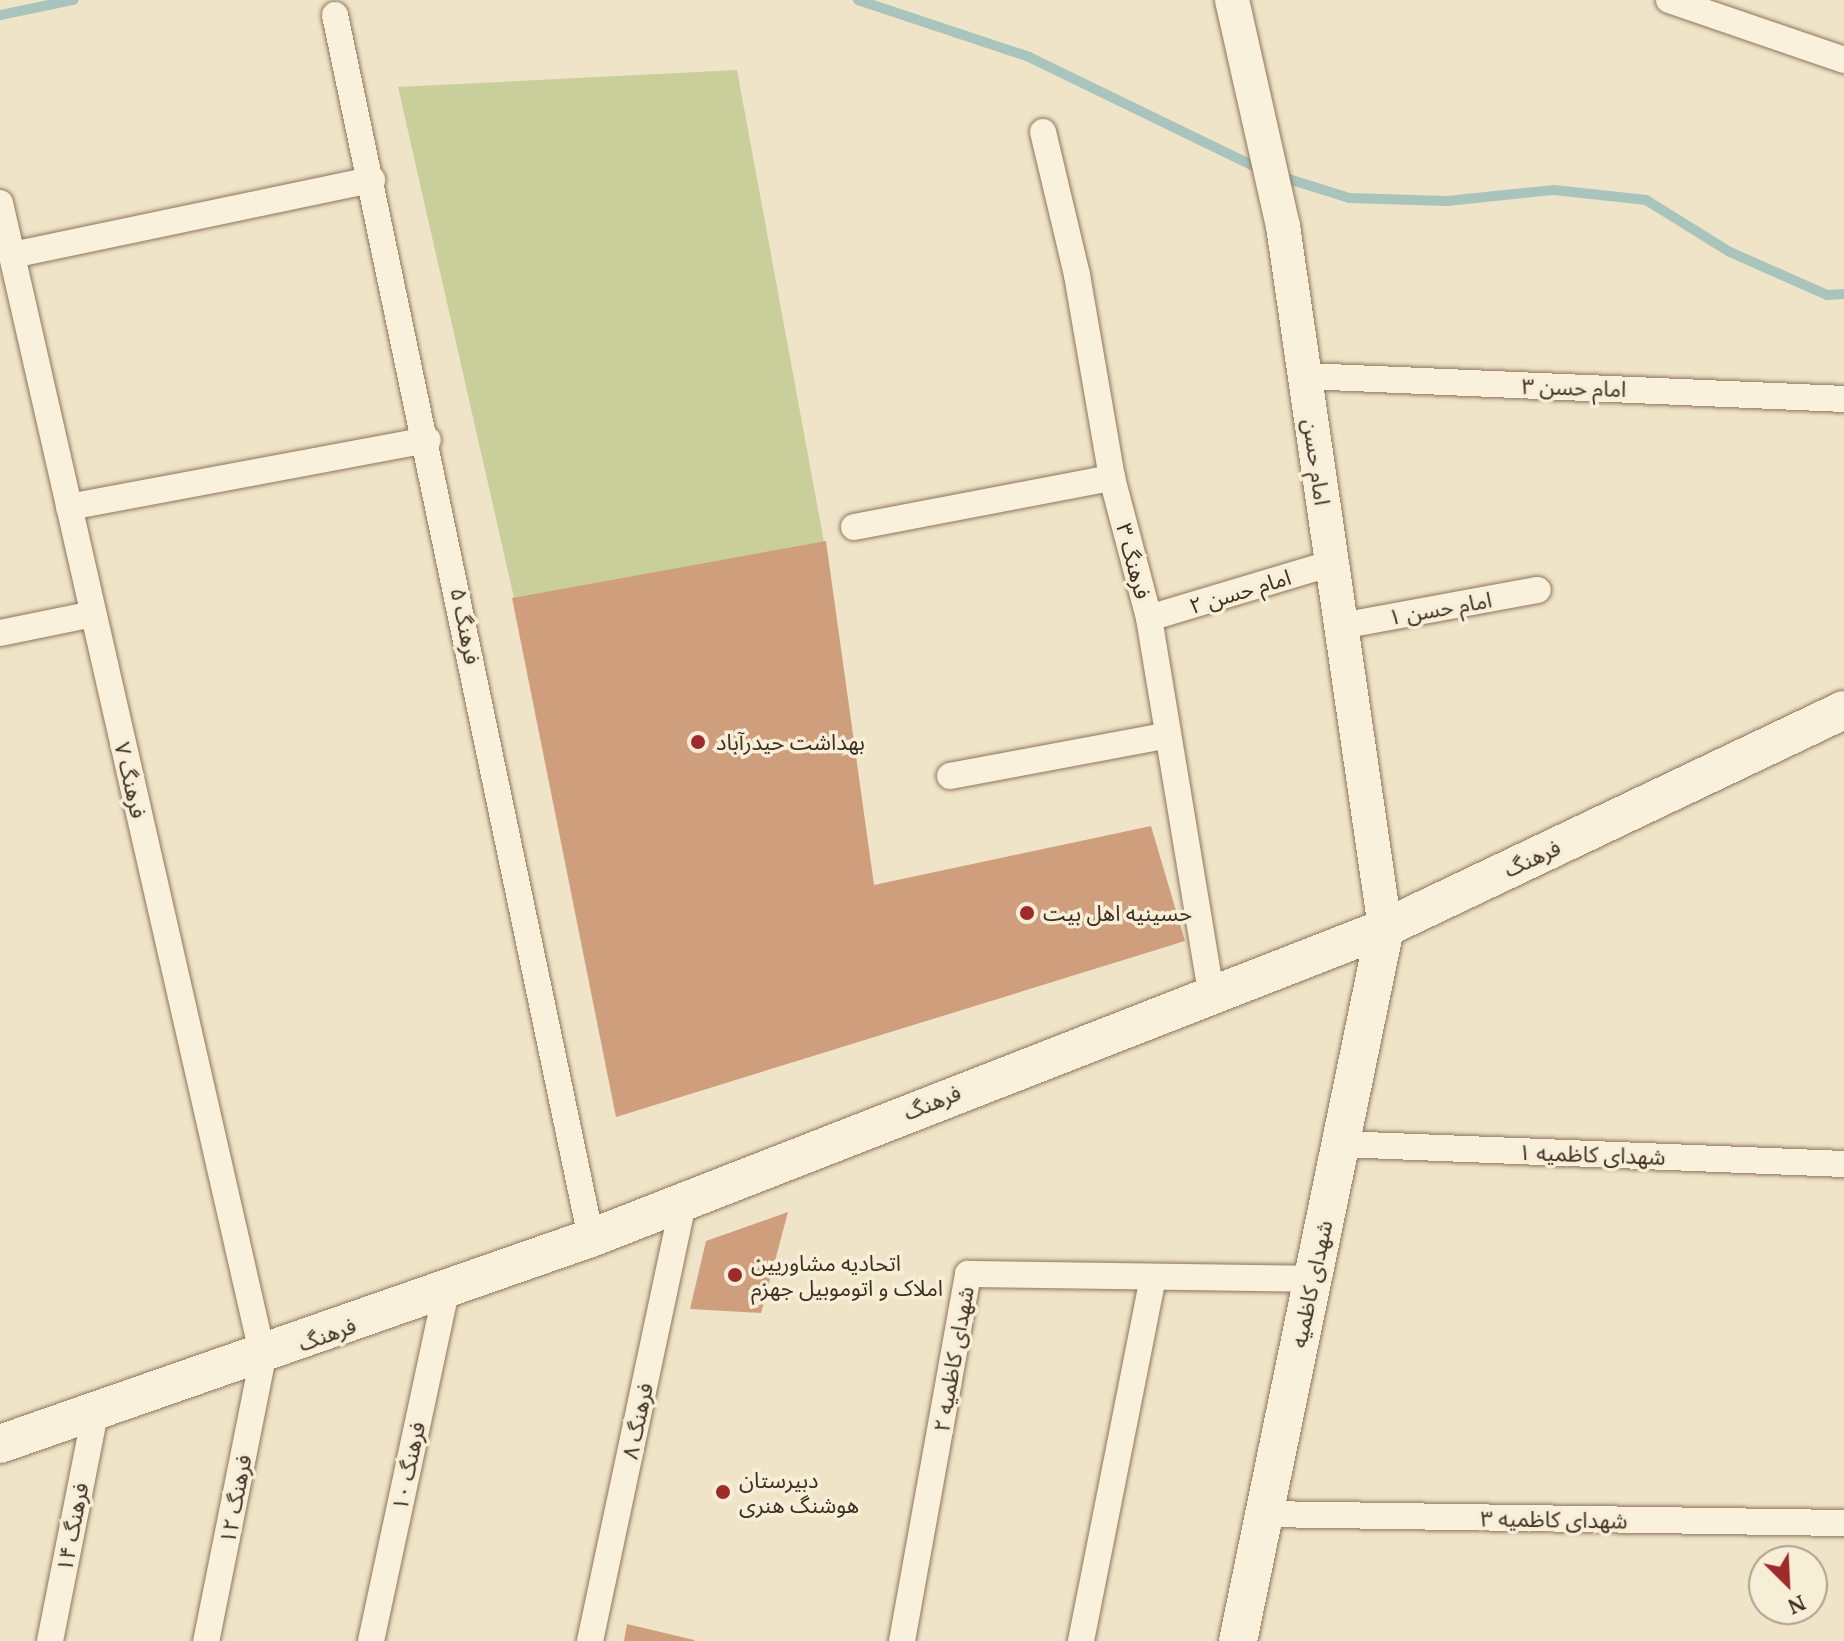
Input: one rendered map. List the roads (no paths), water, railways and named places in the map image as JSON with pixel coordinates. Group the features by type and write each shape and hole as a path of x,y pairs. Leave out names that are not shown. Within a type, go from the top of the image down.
{"main road":[{"name":"فرهنگ","path":"0,1444 263,1357 591,1238 1211,993 1385,928 1844,710"},
{"name":"شهدای کاظمیه","path":"1238,1641 1385,928"}],"street":[{"name":"امام حسن","path":"1232,0 1283,226 1385,928"},
{"path":"1669,0 1844,60"},
{"name":"فرهنگ ۵","path":"335,15 428,440 591,1238"},
{"name":"فرهنگ ۳","path":"1043,132 1077,275 1112,478 1149,618 1163,736 1211,993"},
{"path":"12,255 372,180"},
{"name":"فرهنگ ۷","path":"0,204 263,1357"},
{"name":"امام حسن ۳","path":"1305,376 1844,399"},
{"path":"69,507 428,440"},
{"path":"854,527 1112,478"},
{"name":"امام حسن ۲","path":"1149,618 1332,563"},
{"name":"امام حسن ۱","path":"1341,626 1538,590"},
{"path":"0,633 93,614"},
{"path":"950,776 1163,736"},
{"name":"شهدای کاظمیه ۱","path":"1340,1144 1844,1164"},
{"name":"فرهنگ ۸","path":"590,1641 684,1200"},
{"name":"شهدای کاظمیه ۲","path":"902,1641 968,1274 1312,1279"},
{"path":"1081,1641 1153,1279"},
{"name":"فرهنگ ۱۰","path":"371,1641 446,1292"},
{"name":"فرهنگ ۱۲","path":"206,1641 263,1357"},
{"name":"فرهنگ ۱۴","path":"50,1641 95,1414"},
{"name":"شهدای کاظمیه ۳","path":"1263,1514 1844,1523"}],"waterway":[{"path":"0,15 73,0"},
{"path":"858,0 1029,57 1264,171"},
{"path":"1279,176 1349,198 1447,201 1554,190 1646,200 1730,252 1827,295 1844,294"}],"place":[{"name":"بهداشت حیدرآباد","path":"698,742"},
{"name":"حسینیه اهل بیت","path":"1027,913"},
{"name":"اتحادیه مشاوریین املاک و اتوموبیل جهزم","path":"735,1275"},
{"name":"دبیرستان هوشنگ هنری","path":"723,1492"}]}
